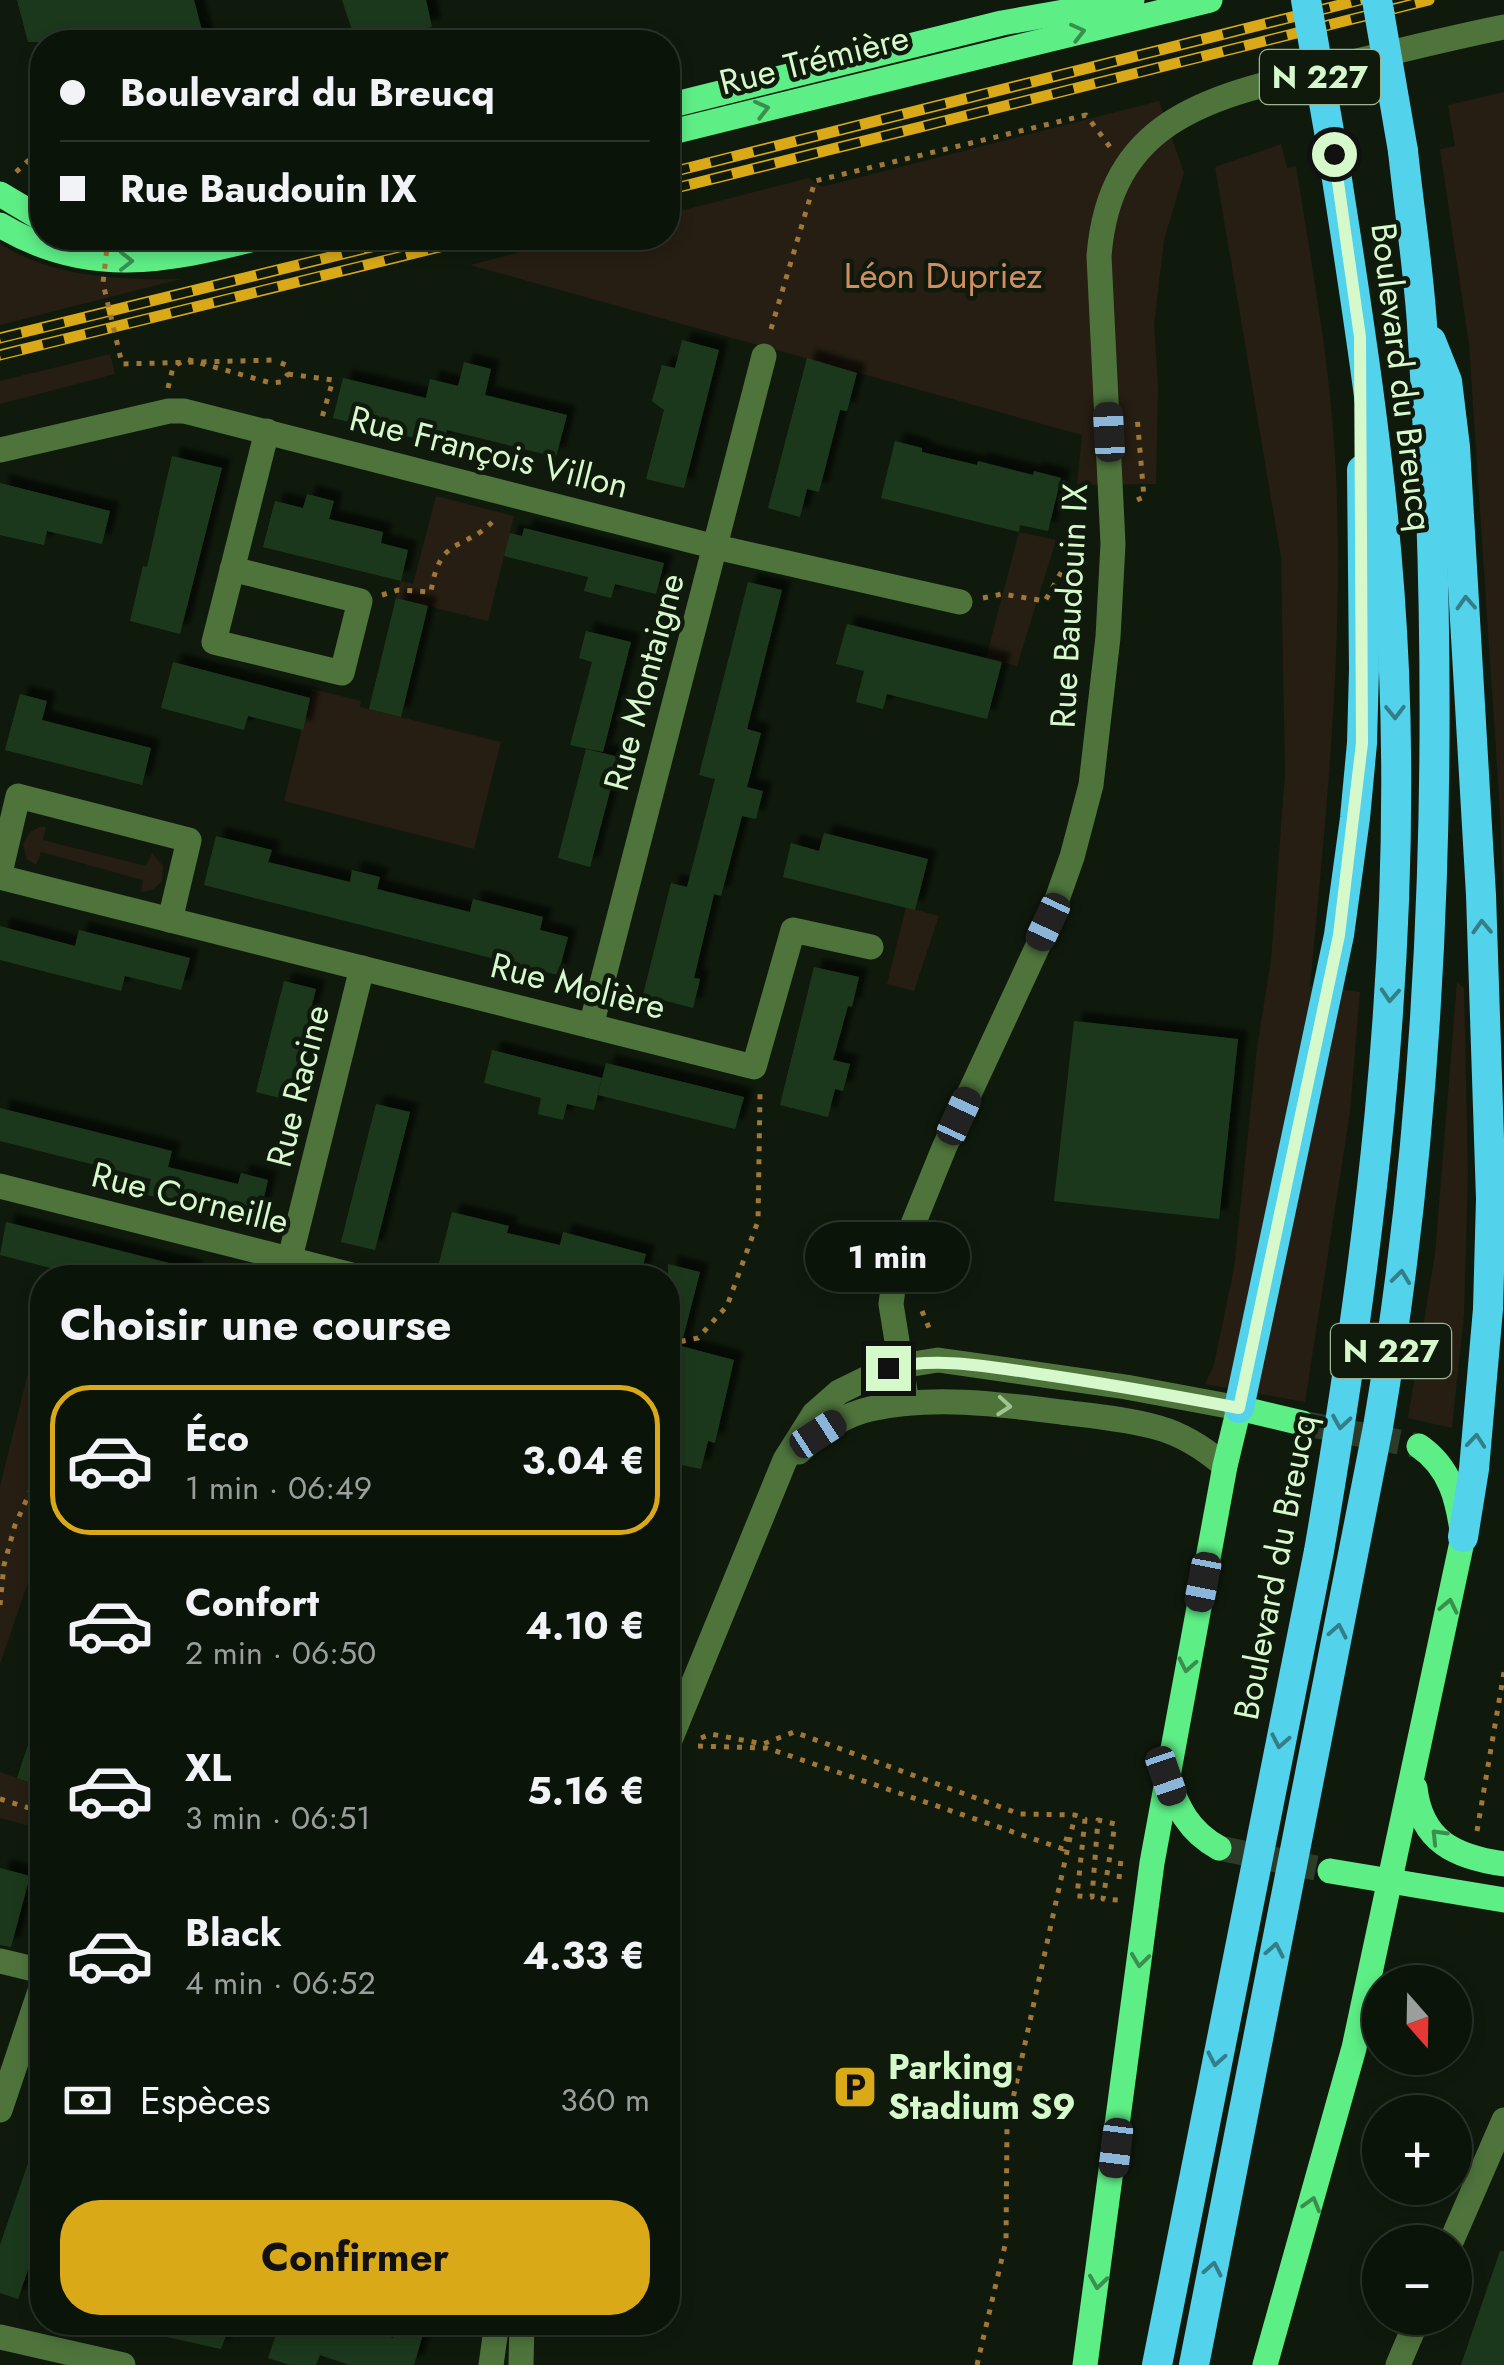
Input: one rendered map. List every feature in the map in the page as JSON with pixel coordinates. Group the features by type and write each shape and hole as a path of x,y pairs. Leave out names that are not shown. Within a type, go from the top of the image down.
{"highway":[{"name":"Boulevard du Breucq","path":"1157,2365 1318,1551 1359,1308 1374,1183 1392,958 1396,763 1386,540 1334,154 1306,0"},
{"name":"Boulevard du Breucq","path":"1194,2365 1378,1427 1401,1274 1428,982 1434,802 1434,596 1422,320 1403,150 1377,0"},
{"path":"1422,320 1448,382 1455,447 1487,1060 1491,1199 1488,1310 1474,1469 1463,1537"},
{"path":"1239,1408 1339,935 1355,818 1364,669 1360,337"},
{"path":"1145,2365 1178,2250"}],"main road":[{"name":"Rue Trémière","path":"680,103 1002,23 1132,0"},
{"name":"Rue Trémière","path":"680,130 1210,0"},
{"path":"7,184 30,207"},
{"path":"0,225 30,241"},
{"path":"54,250 124,262 205,250"},
{"name":"Boulevard du Breucq","path":"1152,1863 1239,1408 1302,1423"},
{"path":"1265,2365 1354,2048 1463,1537 1459,1509 1446,1470 1436,1457 1419,1446"},
{"path":"1415,1770 1414,1792 1428,1828 1455,1853 1504,1864"},
{"path":"1166,1776 1184,1820 1200,1837 1219,1848"},
{"path":"1085,2365 1152,1863"},
{"path":"1330,1871 1504,1900"}],"street":[{"name":"Rue Baudouin IX","path":"907,1403 892,1304 896,1266 944,1148 1048,922 1091,785 1103,692 1114,508 1099,256 1108,205 1128,167 1146,144 1171,121 1219,96 1504,26"},
{"name":"Rue Montaigne","path":"591,1026 764,356"},
{"name":"Rue François Villon","path":"0,450 169,410 199,413 716,548 960,602"},
{"path":"232,569 360,601 342,673 214,642 232,569 267,431"},
{"name":"Rue Molière","path":"170,920 189,840 18,796 0,875 170,920 754,1066"},
{"path":"754,1066 793,930 871,947"},
{"name":"Rue Racine","path":"289,1265 362,968"},
{"name":"Rue Corneille","path":"0,1186 277,1265"},
{"path":"680,1716 785,1460 814,1414 839,1392 902,1364 958,1362 1239,1408"},
{"path":"763,1518 790,1464 818,1434 843,1418 868,1409 907,1403 1021,1407 1158,1428 1207,1450 1225,1466"},
{"path":"0,1961 30,1968"},
{"path":"0,2110 30,2021"},
{"path":"1458,2225 1504,2120"},
{"path":"492,2365 495,2335"},
{"path":"520,2365 521,2335"},
{"path":"1398,2365 1411,2335"},
{"path":"0,2337 123,2365"}],"path":[{"path":"764,356 814,181 1086,115 1128,167"},
{"path":"7,184 30,159"},
{"path":"107,250 103,283 122,364 274,360 286,365 288,374 282,382 270,383 186,359 173,367 168,380 169,410"},
{"path":"288,374 333,380 330,392"},
{"path":"360,601 398,590 430,592 443,553 494,522 504,491"},
{"path":"960,602 1002,594 1045,600 1087,527 1114,508"},
{"path":"680,1342 698,1338 726,1306 758,1221 760,1090 754,1066"},
{"path":"0,1606 2,1565 30,1492"},
{"path":"1473,1859 1504,1672"},
{"path":"1075,1815 1063,1849 767,1748 684,1745 711,1734 763,1744 794,1732 1020,1814 1075,1815 1085,1819 1077,1896 1092,1897 1098,1820 1115,1824 1103,1899 1117,1901 1121,1859 1152,1863"},
{"path":"0,1798 30,1808"},
{"path":"977,2365 1006,2241 1007,2126 1075,1815"}],"green space":[{"path":"1504,92 1504,923 1469,344 1440,149 1455,146 1448,105"},
{"name":"Léon Dupriez","path":"1159,101 1184,173 1164,240 1154,325 1158,385 1156,484 1077,485 1082,435 470,265 529,250 680,250 680,211 809,178 822,187"},
{"path":"1281,144 1287,168 1296,166 1326,359 1336,476 1336,668 1310,986 1360,992 1350,1112 1305,1402 1205,1384 1214,1365 1234,1268 1257,1048 1271,960 1285,774 1281,557 1215,167"},
{"path":"0,244 43,264 88,275 181,279 0,325"},
{"path":"110,354 115,374 0,404 0,381"},
{"path":"436,496 514,516 488,621 396,598 401,581 413,584"},
{"path":"1019,532 1056,540 1017,666 986,658"},
{"path":"312,689 361,701 360,707 501,742 474,849 284,801"},
{"path":"46,827 43,840 146,866 152,853 163,866 162,881 153,890 141,892 143,880 41,852 36,865 27,859 23,844 30,832"},
{"path":"906,907 939,916 914,991 887,984"},
{"path":"1457,982 1464,988 1468,1173 1464,1315 1452,1428 1408,1418 1435,1254"},
{"path":"30,1364 30,1576 0,1664 0,1486"},
{"path":"0,1772 30,1783 30,1826 0,1818"}],"building":[{"path":"17,0 194,0 202,30 30,30 28,42"},
{"path":"342,0 426,0 432,27 420,30 352,30"},
{"path":"682,340 719,350 684,488 646,479 664,410 652,401 662,365 675,368"},
{"path":"807,358 857,373 847,411 840,410 819,492 807,489 800,517 768,508"},
{"path":"464,362 491,369 485,395 567,415 556,457 447,430 443,445 333,418 343,378 426,398 430,379 458,386"},
{"path":"895,441 977,465 978,461 1061,478 1048,531 1020,525 1019,532 881,498"},
{"path":"172,456 222,468 180,634 130,621 143,566 147,567"},
{"path":"0,483 110,511 102,544 47,531 44,545 0,535"},
{"path":"307,494 334,501 329,519 383,532 381,543 408,550 401,581 263,547 275,501 303,508"},
{"path":"524,528 664,563 656,594 615,584 611,598 584,591 588,577 504,556 510,533 522,536"},
{"path":"748,582 782,590 747,729 761,733 747,787 763,791 756,819 742,816 721,896 714,894 694,978 700,979 693,1008 643,995 671,883 687,887 715,779 699,775"},
{"path":"396,598 428,606 401,717 369,709"},
{"path":"847,624 1002,662 987,719 887,694 883,709 856,702 864,671 836,664"},
{"path":"586,631 631,642 603,752 570,745 592,662 579,658"},
{"path":"173,662 310,698 303,730 248,716 244,730 161,708"},
{"path":"20,694 47,701 42,720 151,748 142,785 5,750"},
{"path":"586,749 619,757 590,867 558,858"},
{"path":"824,833 928,859 915,910 783,877 791,843 819,851"},
{"path":"216,836 272,850 268,862 350,882 352,870 380,877 377,889 470,912 473,899 543,917 540,930 568,937 558,975 204,885"},
{"path":"0,926 75,946 79,930 190,958 181,990 125,976 121,991 0,960"},
{"path":"814,967 859,977 833,1060 850,1064 843,1091 835,1089 828,1117 780,1105"},
{"path":"284,981 316,989 288,1100 256,1092"},
{"path":"1074,1021 1238,1039 1219,1219 1054,1201"},
{"path":"492,1050 602,1078 594,1110 567,1104 563,1120 538,1114 541,1098 484,1083"},
{"path":"606,1063 744,1097 735,1129 598,1095"},
{"path":"376,1104 410,1112 375,1250 341,1242"},
{"path":"0,1108 172,1151 168,1167 238,1184 241,1173 268,1180 258,1222 147,1195 151,1179 0,1141"},
{"path":"452,1212 509,1226 507,1233 560,1245 563,1232 646,1254 643,1265 439,1265"},
{"path":"6,1222 177,1265 39,1265 0,1255"},
{"path":"680,1267 700,1272 681,1346 734,1360 715,1443 708,1441 701,1469 680,1465"},
{"path":"30,1739 30,1783 17,1778"},
{"path":"0,1868 30,1876 11,1947 0,1945"},
{"path":"30,2157 30,2264 18,2299 0,2293 0,2245"},
{"path":"1500,2251 1504,2251 1504,2365 1461,2365"},
{"path":"158,2335 226,2335 221,2349"},
{"path":"276,2335 423,2335 414,2365 349,2365 320,2355 316,2365 290,2365 268,2358"}],"tunnel":[{"path":"1302,1423 1419,1446"},
{"path":"1219,1848 1330,1871"}],"railway":[{"path":"680,170 1360,0"},
{"path":"680,187 1429,0"},
{"path":"0,338 359,250"},
{"path":"0,355 427,250"}],"place":[{"name":"Parking Stadium S9","path":"855,2087"}],"route":[{"path":"888,1368 920,1361 958,1362 1239,1408 1339,935 1362,743 1360,337 1334,154"}]}
